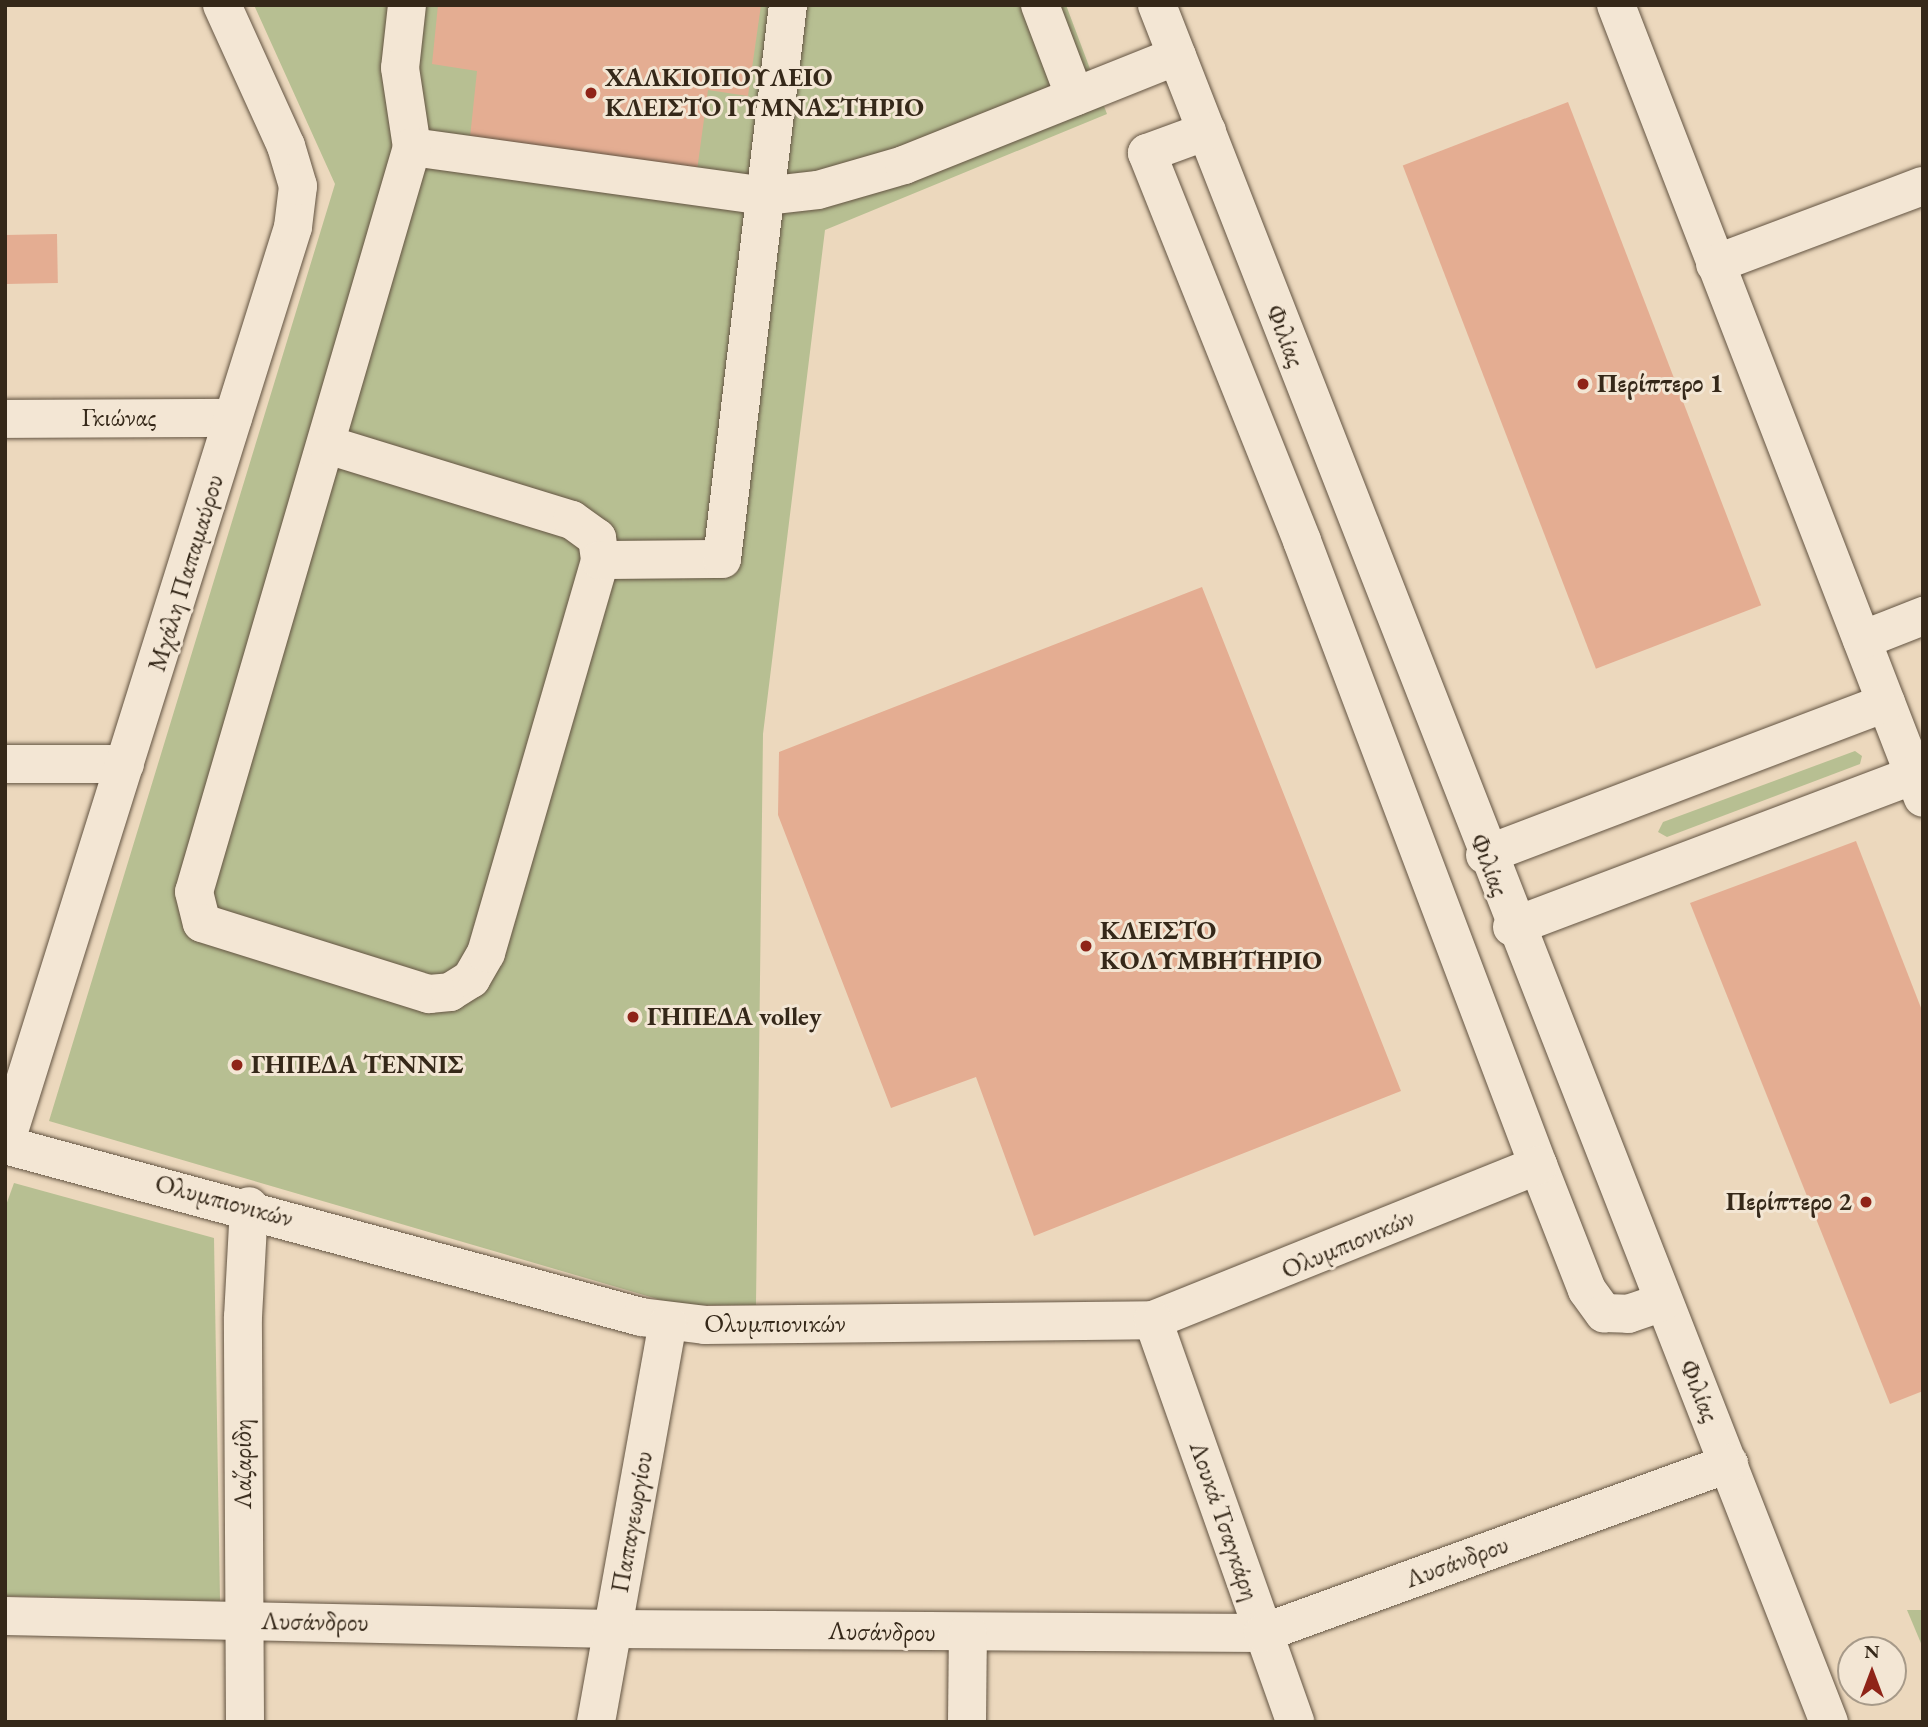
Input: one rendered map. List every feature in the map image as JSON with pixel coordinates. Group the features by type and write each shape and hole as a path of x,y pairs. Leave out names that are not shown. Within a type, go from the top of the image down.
{"street":[{"name":"Μχάλη Παπαμαύρου","path":"5,1144 293,227 298,186 286,146 222,5"},
{"path":"328,445 572,520 597,538 600,559 486,953 471,979 450,992 429,994 211,929 195,913 194,892 328,445 387,216 412,147 400,68 407,5"},
{"path":"600,559 722,559 788,5"},
{"path":"1040,5 1075,97"},
{"name":"Φιλίας","path":"1157,5 1485,855 1729,1463 1829,1722"},
{"path":"1513,926 1918,787 1616,5"},
{"path":"412,147 765,196 873,175 1177,56"},
{"path":"1207,131 1147,153 1303,541 1538,1165 1587,1290 1604,1313 1628,1314 1663,1302"},
{"path":"1715,264 1923,186"},
{"name":"Γκιώνας","path":"5,419 233,418"},
{"path":"1863,640 1923,617"},
{"path":"1485,855 1886,703"},
{"path":"5,764 125,764"},
{"name":"Ολυμπιονικών","path":"5,1144 249,1206 668,1323 1153,1320 1538,1165"},
{"name":"Λαζαρίδη","path":"246,1722 243,1317 249,1206"},
{"name":"Λουκά Τσαγκάρη","path":"1153,1320 1295,1722"},
{"name":"Παπαγεωργίου","path":"596,1722 668,1323"},
{"name":"Λυσάνδρου","path":"5,1616 613,1629 1263,1633 1729,1463"},
{"path":"967,1722 968,1633"}],"green space":[{"path":"254,5 1066,5 1107,114 825,230 763,734 756,1305 678,1305 49,1121 335,184"},
{"path":"1855,751 1862,756 1860,764 1667,837 1658,832 1663,822"},
{"path":"14,1183 214,1238 220,1601 5,1596 5,1208"},
{"path":"1907,1610 1923,1610 1923,1648"}],"building":[{"name":"ΧΑΛΚΙΟΠΟΥΛΕΙΟ ΚΛΕΙΣΤΟ ΓΥΜΝΑΣΤΗΡΙΟ","path":"438,5 761,5 748,96 708,90 696,178 469,147 477,71 432,64"},
{"name":"Περίπτερο 1","path":"1568,102 1761,605 1596,669 1403,165"},
{"path":"57,234 58,283 6,284 5,235"},
{"name":"ΚΛΕΙΣΤΟ ΚΟΛΥΜΒΗΤΗΡΙΟ","path":"1202,587 1401,1091 1034,1236 976,1077 891,1108 778,815 779,752"},
{"name":"Περίπτερο 2","path":"1856,841 1923,1013 1923,1391 1890,1404 1690,903"}],"place":[{"name":"ΧΑΛΚΙΟΠΟΥΛΕΙΟ ΚΛΕΙΣΤΟ ΓΥΜΝΑΣΤΗΡΙΟ","path":"591,93"},
{"name":"Περίπτερο 1","path":"1583,384"},
{"name":"ΚΛΕΙΣΤΟ ΚΟΛΥΜΒΗΤΗΡΙΟ","path":"1086,946"},
{"name":"ΓΗΠΕΔΑ volley","path":"633,1017"},
{"name":"ΓΗΠΕΔΑ ΤΕΝΝΙΣ","path":"237,1065"},
{"name":"Περίπτερο 2","path":"1866,1202"}]}
